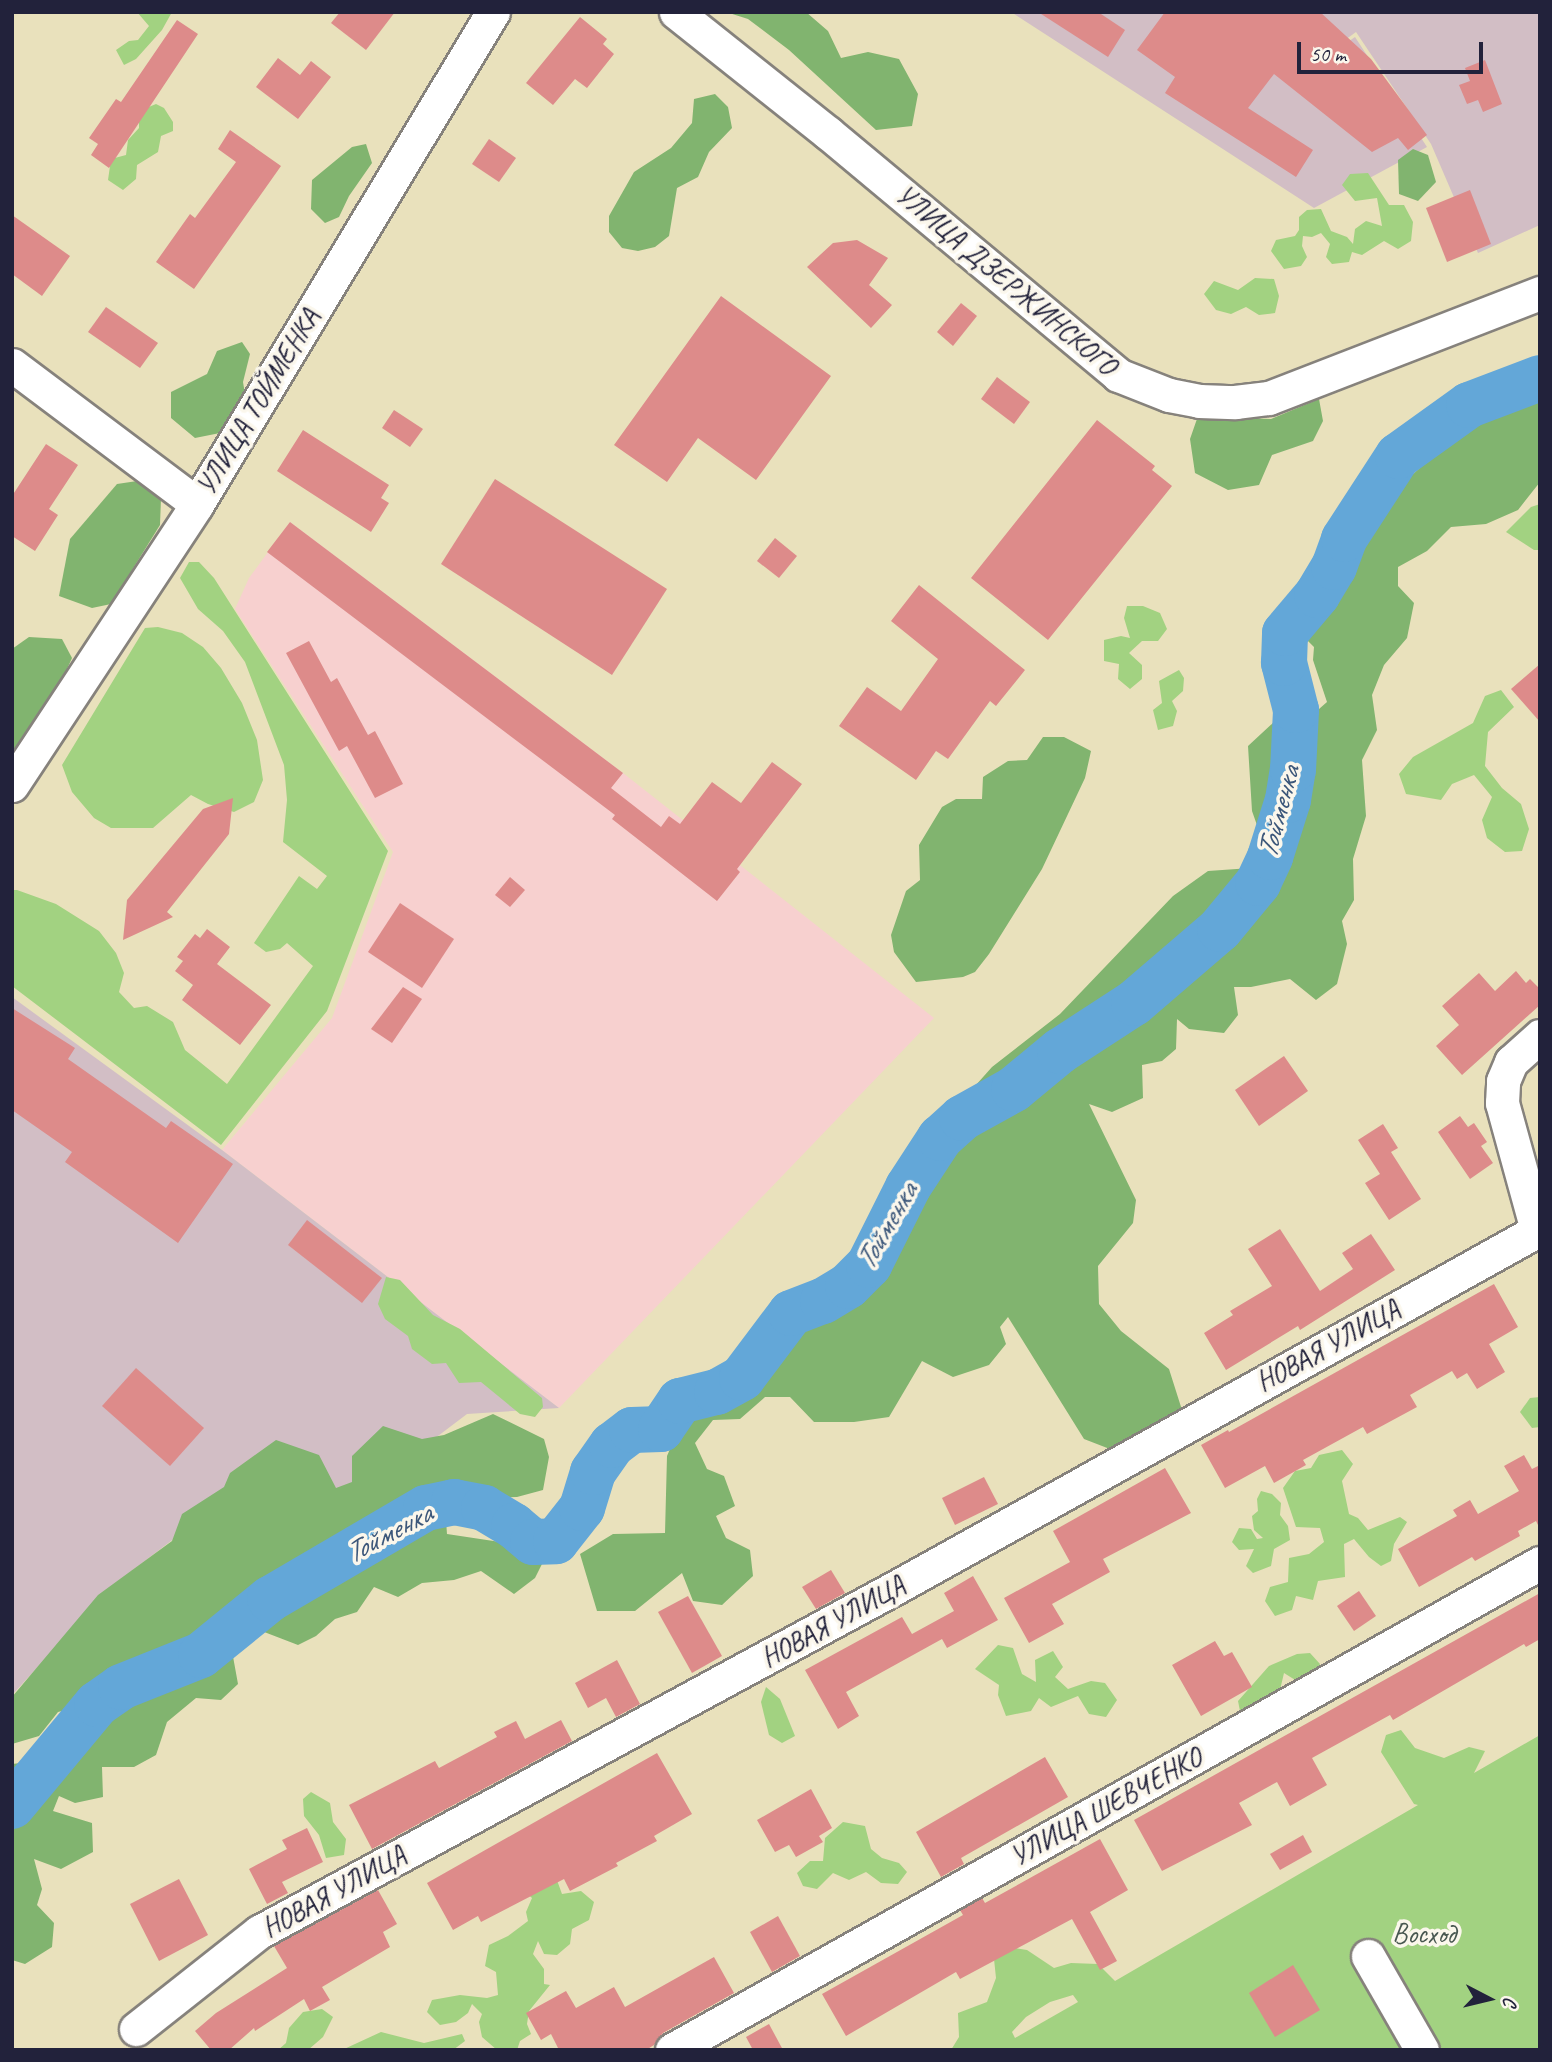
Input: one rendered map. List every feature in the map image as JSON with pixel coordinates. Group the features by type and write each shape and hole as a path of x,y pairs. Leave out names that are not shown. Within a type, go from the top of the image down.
{"street":[{"name":"УЛИЦА ТОЙМЕНКА","path":"12,785 197,504 493,12"},
{"name":"УЛИЦА ДЗЕРЖИНСКОГО","path":"676,12 828,133 1118,375 1169,395 1199,401 1235,402 1269,398 1540,293"},
{"path":"12,365 197,504"},
{"path":"1539,1230 1502,1103 1503,1081 1511,1062 1540,1036"},
{"name":"НОВАЯ УЛИЦА","path":"136,2029 259,1932 888,1592 1539,1230"},
{"name":"УЛИЦА ШЕВЧЕНКО","path":"672,2050 1540,1563"},
{"path":"1368,1956 1422,2050"}],"shaded area":[{"path":"1011,12 1286,12 1332,53 1355,37 1427,147 1314,208"},
{"path":"1304,12 1540,12 1540,225 1478,253 1431,144 1356,32 1334,48"},
{"path":"290,522 623,773 934,1018 559,1408 222,1150 332,1018 393,852 235,609 249,578"},
{"path":"12,997 222,1150 559,1408 467,1414 335,1514 281,1457 112,1586 13,1694"}],"green space":[{"path":"137,12 172,12 162,30 136,59 124,65 116,50 129,41 138,40 149,26"},
{"path":"726,12 806,12 828,31 841,58 868,52 899,59 918,94 912,126 876,130 789,50 748,19"},
{"path":"715,94 728,107 732,128 709,152 698,177 677,188 669,236 655,247 638,251 622,248 609,232 609,216 634,172 671,148 692,123 694,99"},
{"path":"156,104 164,108 173,122 173,131 161,136 158,152 137,165 136,179 123,190 108,180 111,159 126,155 128,140 139,128 139,111"},
{"path":"366,144 372,163 349,196 339,217 325,223 311,209 312,180 352,147"},
{"path":"1413,149 1428,155 1436,182 1418,201 1399,194 1398,160"},
{"path":"1368,173 1389,205 1404,205 1413,222 1411,241 1398,249 1384,241 1362,255 1352,252 1349,262 1332,264 1326,257 1330,244 1321,233 1312,237 1303,236 1302,246 1307,257 1301,266 1284,269 1271,251 1276,240 1295,236 1299,230 1299,217 1307,210 1321,209 1331,231 1347,237 1353,244 1355,229 1366,221 1382,226 1377,198 1355,201 1342,185 1350,174"},
{"path":"1255,278 1274,279 1279,296 1275,313 1259,315 1246,307 1231,314 1216,310 1204,294 1214,281 1238,290"},
{"path":"242,342 250,354 243,382 245,394 220,433 195,438 171,418 171,392 207,374 217,351"},
{"path":"1540,386 1540,482 1518,510 1486,524 1451,527 1427,551 1398,567 1398,586 1414,603 1407,638 1384,665 1372,695 1377,730 1362,760 1366,816 1353,859 1354,900 1342,921 1347,944 1337,984 1316,1000 1290,979 1251,987 1234,987 1238,1015 1224,1033 1189,1029 1177,1019 1176,1049 1162,1061 1142,1065 1143,1098 1112,1112 1089,1104 1136,1200 1133,1223 1098,1266 1099,1304 1121,1331 1169,1369 1182,1410 1115,1451 1084,1439 1008,1317 1000,1327 1006,1344 989,1365 953,1377 922,1361 889,1417 854,1422 814,1422 790,1397 765,1397 740,1419 713,1420 695,1443 707,1469 724,1476 735,1506 716,1516 726,1538 750,1550 753,1576 722,1605 693,1601 682,1573 635,1611 597,1611 580,1554 613,1534 665,1533 667,1456 685,1414 716,1392 743,1366 769,1366 784,1337 811,1312 849,1301 950,1163 974,1124 967,1095 992,1067 1060,1014 1173,896 1208,871 1251,868 1260,859 1264,845 1252,811 1248,746 1288,709 1311,716 1327,702 1313,660 1314,647 1304,637 1306,611 1325,590 1350,530 1371,505 1393,493 1473,418"},
{"path":"1319,399 1323,421 1313,441 1272,455 1259,485 1228,490 1195,473 1190,439 1198,416 1271,419"},
{"path":"144,480 161,498 160,525 111,604 92,608 59,596 70,539 117,484"},
{"path":"1540,504 1540,550 1534,550 1506,532 1531,507"},
{"path":"189,562 199,562 214,578 388,851 327,1011 221,1145 12,986 12,890 17,890 56,904 99,931 116,953 124,973 119,992 134,1008 147,1006 173,1022 185,1050 227,1084 313,966 287,943 280,949 266,952 254,943 299,876 317,889 327,876 283,842 287,800 284,765 245,662 223,631 198,609 180,578"},
{"path":"1127,606 1143,606 1160,613 1167,629 1158,641 1142,641 1129,653 1142,665 1142,679 1130,689 1118,679 1119,664 1104,661 1104,640 1121,636 1130,638 1124,618"},
{"path":"158,627 182,633 203,647 221,668 242,703 257,740 263,780 254,802 234,812 208,804 191,795 153,828 111,828 94,818 72,792 62,765 145,628"},
{"path":"29,637 62,639 72,658 52,702 12,767 12,649"},
{"path":"1179,670 1184,678 1183,691 1172,701 1177,711 1173,726 1158,730 1153,710 1162,703 1159,681"},
{"path":"1501,690 1514,707 1488,732 1485,766 1502,788 1521,804 1529,829 1522,851 1505,852 1487,838 1482,820 1492,797 1474,775 1452,784 1441,800 1406,794 1399,774 1413,757 1473,723 1485,696"},
{"path":"1043,737 1064,737 1091,751 1085,778 1042,869 975,972 963,977 916,982 894,952 891,935 906,891 920,880 919,845 942,807 956,799 982,799 983,777 1008,761 1027,760"},
{"path":"386,1277 400,1280 433,1315 460,1329 542,1398 543,1407 535,1417 520,1414 481,1382 459,1383 446,1363 432,1364 412,1349 408,1336 385,1319 378,1304"},
{"path":"1540,1397 1540,1427 1532,1428 1520,1412 1530,1398"},
{"path":"493,1414 544,1439 549,1457 543,1490 517,1497 466,1498 451,1507 446,1520 447,1534 520,1545 545,1558 535,1578 514,1594 481,1571 454,1580 422,1583 398,1597 374,1587 357,1612 335,1619 316,1636 298,1645 259,1630 271,1601 300,1584 305,1572 296,1573 261,1598 234,1611 209,1631 232,1651 238,1684 221,1700 196,1698 167,1722 156,1755 134,1767 102,1767 103,1797 75,1803 59,1796 53,1811 92,1823 93,1852 61,1869 34,1859 42,1889 37,1905 54,1923 52,1947 25,1964 12,1960 12,1764 38,1761 88,1726 77,1707 58,1712 39,1736 12,1744 12,1697 98,1595 172,1541 182,1514 224,1487 230,1473 276,1440 319,1455 336,1488 352,1482 352,1456 383,1426 422,1439 444,1435"},
{"path":"1342,1450 1353,1464 1342,1481 1349,1514 1358,1518 1368,1530 1400,1517 1407,1522 1394,1544 1391,1561 1381,1566 1369,1557 1354,1539 1344,1544 1345,1577 1318,1581 1313,1600 1296,1596 1292,1610 1275,1616 1265,1601 1270,1587 1288,1582 1289,1558 1309,1554 1324,1542 1320,1528 1296,1527 1283,1488 1295,1471 1311,1468 1319,1455"},
{"path":"1261,1491 1272,1494 1281,1503 1280,1515 1288,1526 1290,1540 1274,1549 1271,1566 1253,1573 1246,1566 1254,1549 1239,1550 1232,1542 1239,1528 1251,1529 1257,1539 1263,1538 1254,1530 1252,1516 1258,1511 1257,1499"},
{"path":"998,1645 1013,1648 1022,1674 1036,1682 1035,1660 1053,1651 1063,1667 1055,1677 1068,1689 1091,1681 1105,1683 1117,1700 1106,1717 1089,1714 1078,1696 1051,1707 1039,1698 1031,1711 1006,1716 998,1695 999,1685 975,1669"},
{"path":"1310,1653 1320,1664 1312,1679 1300,1683 1284,1673 1280,1690 1272,1698 1240,1711 1238,1701 1269,1666 1297,1654"},
{"path":"766,1687 780,1699 795,1736 782,1743 769,1735 761,1702"},
{"name":"Восход","path":"1401,1730 1415,1748 1444,1758 1469,1747 1485,1751 1474,1773 1540,1735 1540,2050 951,2050 959,2037 958,2013 987,2002 996,1978 994,1959 1014,1948 1027,1950 1054,1968 1071,1963 1098,1964 1115,1981 1418,1805 1414,1804 1381,1752 1386,1735","holes":["1073,1995 1078,2002 1015,2038 1012,2032 1026,2017 1050,2002"]},
{"path":"311,1792 330,1803 333,1822 346,1839 344,1855 326,1858 319,1835 304,1816 303,1799"},
{"path":"843,1822 865,1826 871,1849 882,1858 899,1863 907,1872 898,1884 881,1883 866,1872 849,1880 833,1873 817,1889 803,1886 797,1873 810,1861 823,1861 825,1838"},
{"path":"554,1872 562,1894 581,1891 594,1902 589,1920 572,1929 570,1944 557,1955 544,1954 538,1941 533,1954 544,1969 544,1984 550,1985 529,2011 527,2024 531,2034 520,2041 517,2050 497,2050 482,2037 479,2022 482,2014 472,2004 468,2013 456,2022 440,2025 427,2012 432,2000 460,1995 487,1998 498,1995 496,1972 485,1966 489,1945 508,1936 528,1921 526,1912 532,1898 523,1890"},
{"path":"322,2009 333,2017 323,2037 308,2050 278,2050 286,2043 289,2028 303,2012"},
{"path":"381,2032 424,2043 462,2034 465,2041 453,2050 342,2050"}],"building":[{"path":"340,12 395,12 366,50 331,23"},
{"path":"1038,12 1098,12 1125,30 1108,57"},
{"path":"1165,12 1320,12 1371,59 1427,135 1408,150 1398,138 1372,152 1274,74 1248,108 1313,150 1296,177 1165,93 1175,77 1137,50"},
{"path":"580,17 607,39 603,44 614,54 587,88 575,79 553,105 526,83"},
{"path":"177,20 198,34 109,168 91,155 98,144 89,138 116,99 121,102"},
{"path":"278,58 300,75 311,61 331,77 298,119 256,87"},
{"path":"1485,60 1502,104 1483,112 1478,100 1467,104 1459,85 1470,81 1465,68"},
{"path":"230,130 281,166 194,289 156,262 190,214 195,218 236,162 218,149"},
{"path":"489,139 516,158 499,182 472,164"},
{"path":"1470,190 1491,244 1447,262 1426,208"},
{"path":"12,215 70,256 42,296 12,274"},
{"path":"857,240 888,258 869,285 892,305 871,328 807,267 833,243"},
{"path":"721,296 831,376 756,480 698,438 667,482 614,445"},
{"path":"961,303 977,316 953,346 937,332"},
{"path":"106,307 158,343 140,368 88,332"},
{"path":"997,377 1030,402 1014,424 981,399"},
{"path":"394,410 423,429 410,447 382,428"},
{"path":"1097,420 1155,466 1152,470 1172,486 1048,640 971,578"},
{"path":"303,430 389,485 381,498 389,503 371,532 277,471"},
{"path":"46,444 78,465 49,509 58,515 35,551 12,536 12,496"},
{"path":"495,479 667,589 612,675 441,564"},
{"path":"290,522 623,773 611,788 661,827 669,816 680,824 712,782 741,803 772,762 802,784 737,869 740,872 717,901 612,819 615,815 267,552"},
{"path":"775,538 797,556 779,578 757,561"},
{"path":"919,585 1025,670 996,706 990,701 948,759 936,751 916,780 839,726 867,687 901,711 938,659 891,621"},
{"path":"309,641 331,682 337,678 368,735 375,731 403,784 375,798 347,746 339,751 286,653"},
{"path":"1540,664 1540,722 1511,689"},
{"path":"233,798 229,834 167,912 173,917 123,940 127,900 203,809"},
{"path":"510,877 525,890 510,907 495,895"},
{"path":"400,903 454,939 422,988 368,952"},
{"path":"207,929 230,947 217,964 271,1005 240,1045 182,1000 193,985 175,971 183,961 177,957 195,934 200,938"},
{"path":"1516,971 1526,983 1530,979 1540,989 1540,1005 1462,1075 1436,1046 1459,1025 1442,1006 1479,973 1495,991"},
{"path":"403,987 422,999 392,1043 371,1029"},
{"path":"12,1008 75,1048 68,1059 166,1128 171,1121 233,1164 178,1243 65,1162 72,1152 12,1110"},
{"path":"1284,1056 1308,1091 1259,1126 1235,1090"},
{"path":"1460,1116 1468,1127 1474,1123 1487,1142 1481,1146 1493,1163 1470,1179 1438,1132"},
{"path":"1383,1124 1398,1148 1391,1152 1421,1199 1389,1220 1365,1183 1380,1174 1358,1140"},
{"path":"307,1220 382,1278 362,1303 288,1245"},
{"path":"1280,1229 1320,1291 1353,1269 1342,1253 1371,1234 1395,1270 1300,1330 1298,1326 1226,1370 1204,1333 1233,1315 1230,1311 1272,1286 1248,1249"},
{"path":"1494,1284 1518,1327 1489,1344 1505,1372 1477,1389 1467,1373 1457,1379 1452,1371 1410,1395 1417,1407 1367,1434 1363,1427 1303,1460 1306,1465 1274,1483 1265,1466 1225,1488 1201,1445"},
{"path":"136,1368 204,1428 170,1466 102,1406"},
{"path":"1524,1455 1532,1469 1540,1465 1540,1529 1536,1521 1518,1531 1520,1536 1475,1561 1472,1557 1419,1587 1398,1549 1457,1516 1453,1510 1470,1500 1478,1514 1519,1491 1504,1466"},
{"path":"1165,1468 1191,1513 1103,1559 1110,1572 1052,1604 1064,1624 1029,1643 1004,1598 1070,1562 1053,1531"},
{"path":"984,1477 998,1504 955,1525 942,1498"},
{"path":"831,1570 845,1593 816,1609 802,1587"},
{"path":"973,1576 998,1620 947,1648 942,1639 846,1692 859,1716 838,1729 805,1670 902,1617 912,1634 954,1611 944,1593"},
{"path":"1359,1591 1376,1616 1354,1631 1337,1606"},
{"path":"1540,1593 1540,1639 1526,1647 1524,1644 1393,1720 1390,1715 1312,1758 1327,1785 1290,1806 1277,1782 1239,1803 1252,1825 1162,1871 1134,1820"},
{"path":"688,1596 722,1656 692,1673 658,1612"},
{"path":"1215,1641 1224,1656 1232,1652 1252,1687 1201,1716 1172,1665"},
{"path":"617,1660 640,1704 616,1717 606,1698 588,1708 575,1683"},
{"path":"561,1720 572,1741 372,1849 349,1805 435,1761 439,1768 497,1737 494,1732 516,1721 525,1739"},
{"path":"657,1753 692,1814 654,1836 657,1841 616,1863 618,1866 570,1891 564,1879 481,1922 478,1916 453,1930 427,1883"},
{"path":"1045,1757 1068,1797 961,1858 964,1864 941,1877 916,1832"},
{"path":"811,1789 832,1828 819,1836 823,1842 796,1857 789,1845 775,1852 757,1820"},
{"path":"307,1828 323,1862 282,1882 288,1893 267,1904 249,1869 287,1849 282,1840"},
{"path":"1303,1835 1312,1852 1280,1870 1270,1854"},
{"path":"1100,1839 1128,1890 1090,1912 1117,1961 1100,1970 1072,1919 960,1979 956,1972 846,2036 822,1994 963,1915 960,1910 982,1898 985,1903"},
{"path":"179,1879 208,1935 159,1961 130,1904"},
{"path":"378,1890 397,1924 383,1932 390,1947 322,1987 330,2000 310,2011 304,1999 255,2031 254,2028 229,2050 211,2050 195,2031 216,2013 287,1968 274,1946"},
{"path":"778,1916 800,1956 772,1972 750,1932"},
{"path":"714,1957 734,1993 663,2033 654,2045 646,2050 559,2050 551,2034 541,2040 526,2013 566,1991 576,2008 614,1987 625,2007"},
{"path":"1293,1965 1320,2010 1275,2037 1249,1993"},
{"path":"769,2024 783,2050 753,2050 746,2037"}],"waterway":[{"name":"Тойменка","path":"12,1806 97,1704 121,1687 201,1655 270,1599 426,1508 454,1502 484,1508 514,1526 533,1542 556,1541 582,1508 593,1472 612,1445 632,1430 661,1429 680,1401 717,1392 742,1378 791,1313 823,1301 848,1286 869,1265 908,1187 940,1138 962,1118 1014,1089 1060,1051 1134,1003 1220,929 1258,883 1270,857 1288,800 1293,770 1296,710 1284,663 1285,633 1317,595 1334,567 1344,539 1398,456 1469,405 1540,378"}]}
